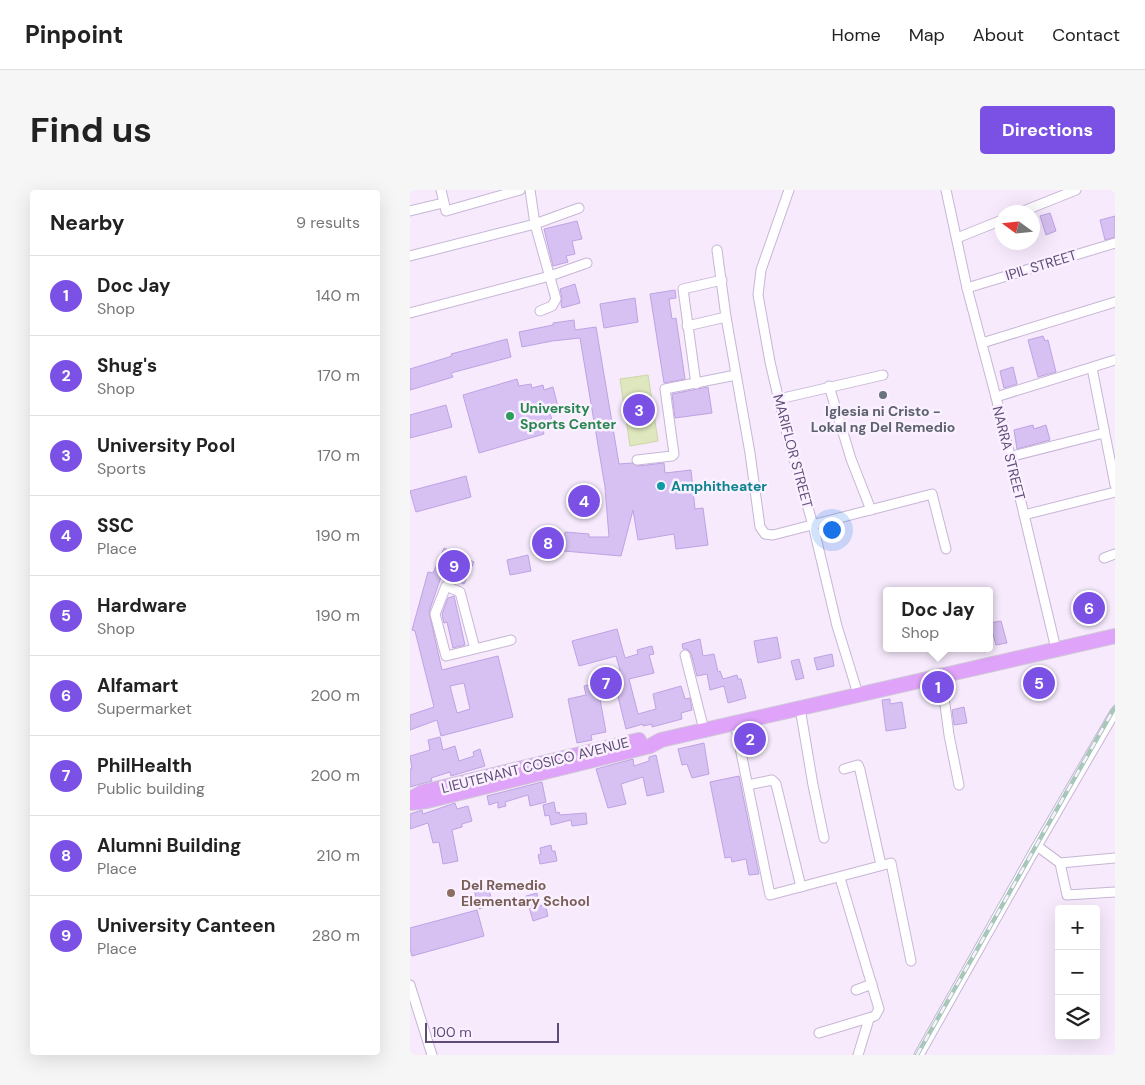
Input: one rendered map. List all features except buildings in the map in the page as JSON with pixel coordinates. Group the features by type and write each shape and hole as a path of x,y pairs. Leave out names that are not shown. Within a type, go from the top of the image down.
{"main road":[{"name":"LIEUTENANT COSICO AVENUE","path":"410,801 423,792 617,744 648,738 662,740 1115,636"}],"street":[{"path":"441,190 446,211 492,194 520,190"},
{"path":"530,190 535,224 556,299 552,306 540,310"},
{"name":"MARIFLOR STREET","path":"789,190 761,270 758,295 770,362 788,439 813,525 837,626 858,694"},
{"name":"NARRA STREET","path":"946,190 967,288 996,397 1056,650"},
{"path":"1038,205 1076,190"},
{"path":"410,212 443,203"},
{"path":"410,256 535,224 579,208"},
{"path":"957,238 995,223"},
{"name":"IPIL STREET","path":"967,288 1115,242"},
{"path":"717,250 760,527 765,534 773,535 932,494 946,549"},
{"path":"410,313 550,276 587,263"},
{"path":"696,384 683,289 722,280"},
{"path":"982,343 1115,302"},
{"path":"687,326 726,317"},
{"path":"996,397 1115,360"},
{"path":"1092,368 1115,485"},
{"path":"637,460 672,456 674,454 664,390 736,375"},
{"path":"779,399 883,375"},
{"path":"829,386 851,459 871,510"},
{"path":"1009,457 1104,433"},
{"path":"1024,515 1115,492"},
{"path":"1104,558 1115,554"},
{"path":"474,649 460,592 446,586 435,614 446,656 511,640"},
{"path":"685,655 704,730"},
{"path":"941,676 959,785"},
{"path":"800,708 824,838"},
{"path":"919,1055 1115,712"},
{"path":"735,723 770,895 891,863 911,961"},
{"path":"844,768 858,765 860,770 881,865"},
{"path":"748,785 772,780 776,784 801,887"},
{"path":"1037,846 1060,863 1067,895 1115,892"},
{"path":"1060,863 1115,858"},
{"path":"819,1033 869,1019 875,1016 879,1008 840,878"},
{"path":"856,990 872,984"},
{"path":"410,985 432,1055"},
{"path":"858,1055 869,1019"}],"shaded area":[{"path":"648,375 658,441 630,446 620,379"}],"railway":[{"path":"917,1055 1115,707"}],"place":[{"name":"Iglesia ni Cristo - Lokal ng Del Remedio","path":"883,395"},
{"name":"University Pool","path":"639,410"},
{"name":"University Sports Center","path":"510,416"},
{"name":"Amphitheater","path":"661,486"},
{"name":"SSC","path":"584,501"},
{"name":"Alumni Building","path":"548,543"},
{"name":"University Canteen","path":"454,566"},
{"name":"Alfamart","path":"1089,608"},
{"name":"PhilHealth","path":"606,683"},
{"name":"Hardware","path":"1039,683"},
{"name":"Doc Jay","path":"938,687"},
{"name":"Shug's","path":"750,739"},
{"name":"Del Remedio Elementary School","path":"451,893"}]}
